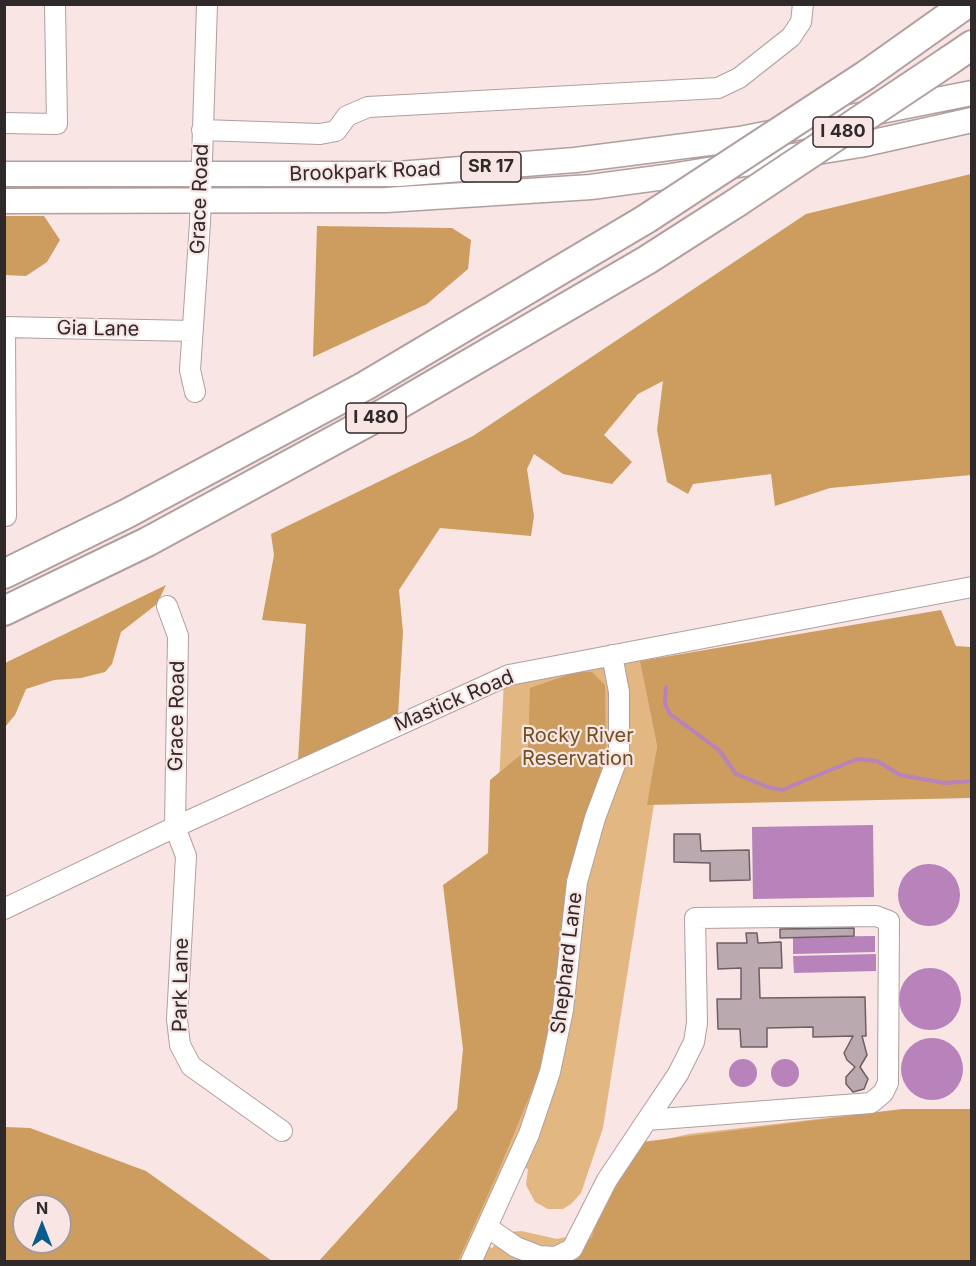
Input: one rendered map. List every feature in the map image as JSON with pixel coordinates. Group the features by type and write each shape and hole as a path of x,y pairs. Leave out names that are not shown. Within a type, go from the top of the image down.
{"highway":[{"name":"I 480","path":"4,574 126,514 365,386 646,219 866,75 966,4"},
{"name":"I 480","path":"4,611 147,542 386,412 647,260 961,52"}],"main road":[{"name":"Brookpark Road","path":"4,174 398,174 575,160 740,140 972,93"},
{"name":"Brookpark Road","path":"4,201 386,200 591,187 849,147 972,120"}],"street":[{"path":"4,123 57,124 55,4"},
{"name":"Grace Road","path":"195,392 190,370 200,202 207,4"},
{"path":"202,130 320,134 336,131 347,116 368,107 718,88 739,78 791,38 801,22 803,4"},
{"path":"5,327 6,516"},
{"name":"Gia Lane","path":"5,327 192,331"},
{"name":"Mastick Road","path":"4,909 175,827 509,675 972,587"},
{"name":"Grace Road","path":"167,606 178,636 175,827"},
{"name":"Shephard Lane","path":"471,1262 529,1134 550,1072 559,1031 577,882 596,818 619,754 619,692 612,656"},
{"name":"Park Lane","path":"175,827 186,856 177,1019 180,1045 192,1066 282,1131"},
{"path":"487,1227 516,1247 539,1256 556,1257 572,1249 607,1180 647,1120 678,1074 694,1042 697,1023 695,918 876,916 889,921 888,1083 883,1093 871,1103 647,1120"}],"green space":[{"path":"971,174 971,475 830,488 775,506 771,474 693,484 688,494 667,482 657,430 663,381 638,394 604,435 632,462 612,484 563,474 534,454 527,469 534,516 531,536 440,528 399,590 403,632 398,716 298,761 306,624 262,620 274,555 271,534 473,436 806,214"},
{"path":"5,216 44,216 60,240 47,262 26,276 5,275"},
{"path":"317,226 452,228 471,240 468,269 427,304 313,357"},
{"path":"166,585 157,604 121,632 112,664 105,672 81,678 54,680 26,689 15,715 5,727 5,663"},
{"path":"941,610 956,646 971,647 971,798 647,805 657,746 640,661"},
{"name":"Rocky River Reservation","path":"639,654 657,746 648,804 654,804 603,1128 581,1193 571,1204 563,1209 548,1209 535,1202 526,1185 528,1169 523,1167 487,1246 492,1248 501,1237 511,1232 521,1231 557,1239 575,1235 597,1220 607,1205 623,1149 689,1134 903,1109 971,1109 971,1261 320,1262 484,1094 504,680"},
{"path":"576,672 592,672 605,685 606,754 566,881 558,995 537,1078 498,1172 458,1261 318,1262 457,1109 463,1049 443,885 488,853 490,780 528,749 530,688"},
{"path":"903,1109 971,1109 971,1261 561,1262 592,1237 597,1220 642,1142"},
{"path":"5,1127 30,1128 146,1171 272,1261 5,1261"}],"shaded area":[{"path":"873,825 874,897 753,899 752,827"},
{"path":"929,864 951,873 960,895 951,917 929,926 907,917 898,895 907,873"},
{"path":"875,936 875,952 793,954 793,937"},
{"path":"876,954 876,971 794,973 793,956"},
{"path":"930,968 952,977 961,999 952,1021 930,1030 908,1021 899,999 908,977"},
{"path":"932,1038 954,1047 963,1069 954,1091 932,1100 910,1091 901,1069 910,1047"},
{"path":"743,1059 753,1063 757,1073 753,1083 743,1087 733,1083 729,1073 733,1063"},
{"path":"785,1059 795,1063 799,1073 795,1083 785,1087 775,1083 771,1073 775,1063"}],"building":[{"path":"674,834 700,834 701,851 749,850 750,880 710,881 710,863 674,862"},
{"path":"854,928 854,936 780,938 780,929"},
{"path":"746,933 757,933 758,943 781,942 782,968 759,968 760,998 865,997 866,1036 862,1036 867,1055 860,1067 868,1079 864,1089 853,1092 846,1084 846,1077 855,1067 847,1060 844,1053 853,1036 813,1037 813,1027 767,1028 767,1047 741,1047 740,1029 718,1029 717,999 741,999 741,968 718,969 717,943 747,943"}],"waterway":[{"path":"666,687 665,704 670,714 719,750 736,774 768,787 782,790 857,759 877,761 900,775 945,783 972,781"}]}
